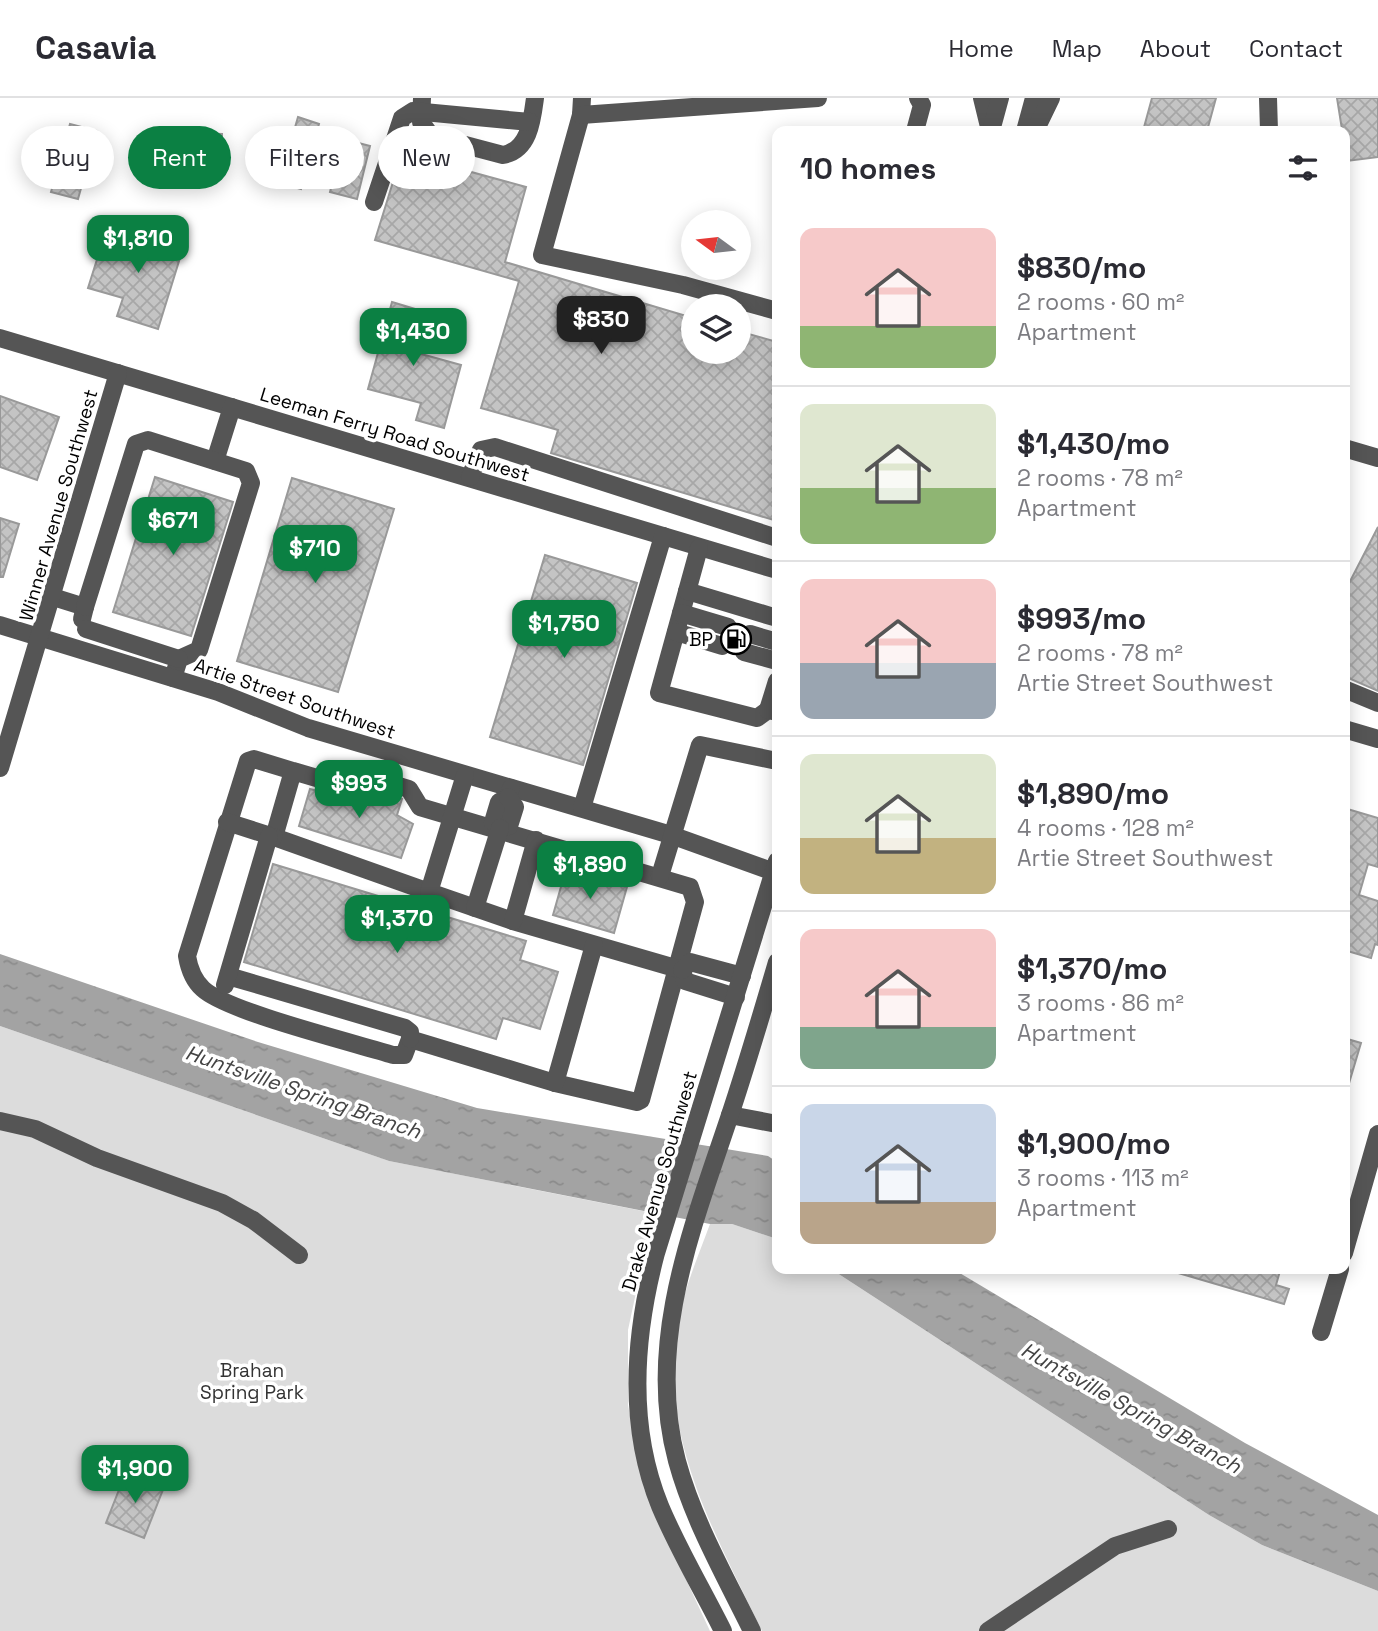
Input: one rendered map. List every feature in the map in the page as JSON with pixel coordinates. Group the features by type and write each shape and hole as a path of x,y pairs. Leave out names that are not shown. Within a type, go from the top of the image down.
{"street":[{"path":"421,104 421,122 431,136 503,155 514,153 521,147 535,98"},
{"path":"772,309 684,285 542,255 582,106 818,98"},
{"path":"916,126 922,105 918,98"},
{"path":"982,98 989,126"},
{"path":"992,126 1000,98"},
{"path":"1026,126 1034,98"},
{"path":"1037,126 1051,98"},
{"path":"1268,98 1269,126"},
{"path":"374,202 402,118 421,104 530,122"},
{"name":"Leeman Ferry Road Southwest","path":"0,338 772,569"},
{"name":"Winner Avenue Southwest","path":"0,768 118,373"},
{"path":"215,461 232,407"},
{"path":"148,440 215,461 246,471 251,483 199,650 179,659 86,629 81,622 85,607 136,444 148,440"},
{"path":"470,477 481,450 495,447 770,536 755,564"},
{"path":"1350,450 1378,458"},
{"path":"582,808 663,536"},
{"path":"699,548 659,693 757,718 772,711"},
{"path":"687,591 772,616"},
{"path":"53,597 85,607"},
{"path":"681,613 728,627"},
{"name":"Artie Street Southwest","path":"0,625 218,692 308,728 465,775 510,793 582,808 772,868"},
{"path":"79,649 86,629"},
{"path":"676,632 722,646"},
{"path":"750,634 772,641"},
{"path":"744,652 772,660"},
{"path":"173,678 179,659"},
{"path":"1350,691 1378,703"},
{"path":"1350,731 1378,739"},
{"path":"660,876 700,745 772,760"},
{"path":"228,976 405,1028 411,1035 404,1055 393,1055 262,1015 221,999 205,991 189,968 187,956 227,822 248,761 254,759 347,786 370,777 409,789 420,807 682,882 696,896 679,969 641,1100 637,1102 555,1083 410,1039"},
{"path":"221,999 293,771"},
{"path":"429,892 465,775"},
{"path":"500,829 493,822 499,802 510,793"},
{"path":"227,822 513,921 679,969 690,962 742,976"},
{"path":"475,908 500,829"},
{"path":"513,921 536,840"},
{"name":"Drake Avenue Southwest","path":"723,1631 659,1505 638,1423 636,1368 645,1294 772,882"},
{"path":"555,1083 594,945"},
{"path":"679,969 684,981 736,997"},
{"path":"752,1631 695,1514 676,1460 667,1410 669,1324 695,1225 772,978"},
{"path":"730,1115 772,1123"},
{"path":"0,1121 35,1129 97,1158 222,1203 253,1220 299,1255"},
{"path":"1350,1232 1378,1134"},
{"path":"1321,1332 1338,1274"},
{"path":"988,1631 1115,1546 1168,1530"}],"green space":[{"name":"Brahan Spring Park","path":"0,1026 389,1161 653,1213 628,1330 628,1405 644,1489 710,1631 0,1631"},
{"path":"710,1224 732,1224 772,1237 772,1274 839,1274 1209,1515 1262,1545 1378,1591 1378,1631 762,1631 710,1521 684,1446 676,1408 674,1368 677,1326 687,1287"}],"water":[{"name":"Huntsville Spring Branch","path":"0,954 258,1042 477,1108 768,1156 772,1159 772,1237 732,1224 710,1224 389,1161 0,1026"},
{"name":"Huntsville Spring Branch","path":"839,1274 961,1274 1245,1443 1378,1515 1378,1591 1262,1545 1209,1515"}],"building":[{"path":"1152,98 1216,98 1208,126 1144,126"},
{"path":"1337,98 1378,98 1378,157 1350,161 1350,126 1341,126"},
{"path":"298,117 319,124 318,126 295,126"},
{"path":"364,144 370,146 364,170"},
{"path":"475,173 526,187 505,262 681,314 681,364 751,364 751,335 772,341 772,519 551,453 558,430 481,408 519,281 375,240 391,189 475,189"},
{"path":"52,189 81,189 78,199 51,192"},
{"path":"331,189 359,189 357,199 330,192"},
{"path":"143,232 184,245 158,329 117,316 123,298 88,288 105,234 140,244"},
{"path":"392,302 425,312 414,352 461,365 444,428 416,420 421,403 368,389"},
{"path":"0,396 59,417 37,480 0,467"},
{"path":"155,477 233,502 191,636 113,612"},
{"path":"292,478 394,509 338,692 237,661"},
{"path":"0,518 19,524 3,577 0,577"},
{"path":"1378,527 1378,691 1350,679 1350,581"},
{"path":"545,555 637,583 583,765 490,737"},
{"path":"310,789 362,802 371,789 402,799 397,815 413,824 401,858 299,826"},
{"path":"1350,810 1378,818 1378,867 1368,864 1359,895 1378,901 1378,945 1375,944 1371,958 1350,952"},
{"path":"273,864 526,941 520,960 558,972 540,1029 503,1018 496,1039 244,962"},
{"path":"566,869 627,887 614,933 553,915"},
{"path":"1350,1040 1361,1043 1350,1080"},
{"path":"1182,1274 1279,1274 1276,1285 1289,1289 1284,1304"},
{"path":"126,1472 164,1487 144,1538 106,1523"}],"place":[{"name":"BP","path":"736,639"}]}
